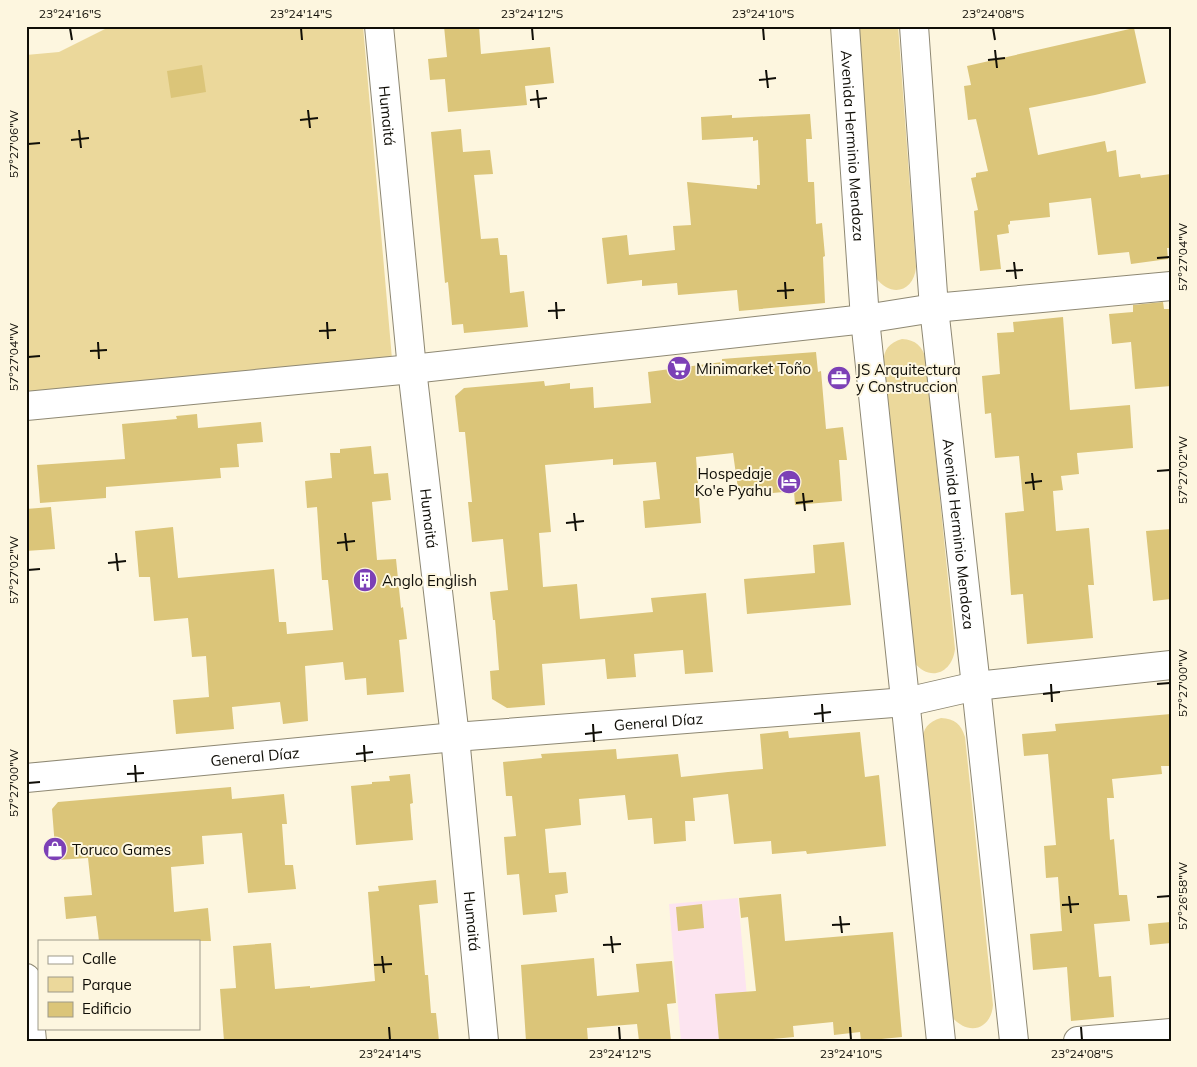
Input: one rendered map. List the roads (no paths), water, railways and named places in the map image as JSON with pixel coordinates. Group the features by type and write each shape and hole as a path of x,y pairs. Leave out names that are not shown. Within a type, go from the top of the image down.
{"street":[{"name":"Humaitá","path":"378,26 412,369 456,737 484,1041"},
{"name":"Avenida Herminio Mendoza","path":"845,26 865,319 941,1041"},
{"name":"Avenida Herminio Mendoza","path":"914,26 934,308 1014,1041"},
{"path":"26,406 412,369 865,319 934,308 1171,286"},
{"name":"General Díaz","path":"26,778 456,737 906,702 976,686 1171,665"},
{"path":"26,978 32,1041"},
{"path":"1078,1041 1171,1033"}],"place":[{"name":"Minimarket Toño","path":"679,368"},
{"name":"JS Arquitectura y Construccion","path":"839,378"},
{"name":"Hospedaje Ko'e Pyahu","path":"789,482"},
{"name":"Anglo English","path":"365,580"},
{"name":"Toruco Games","path":"55,849"}]}
